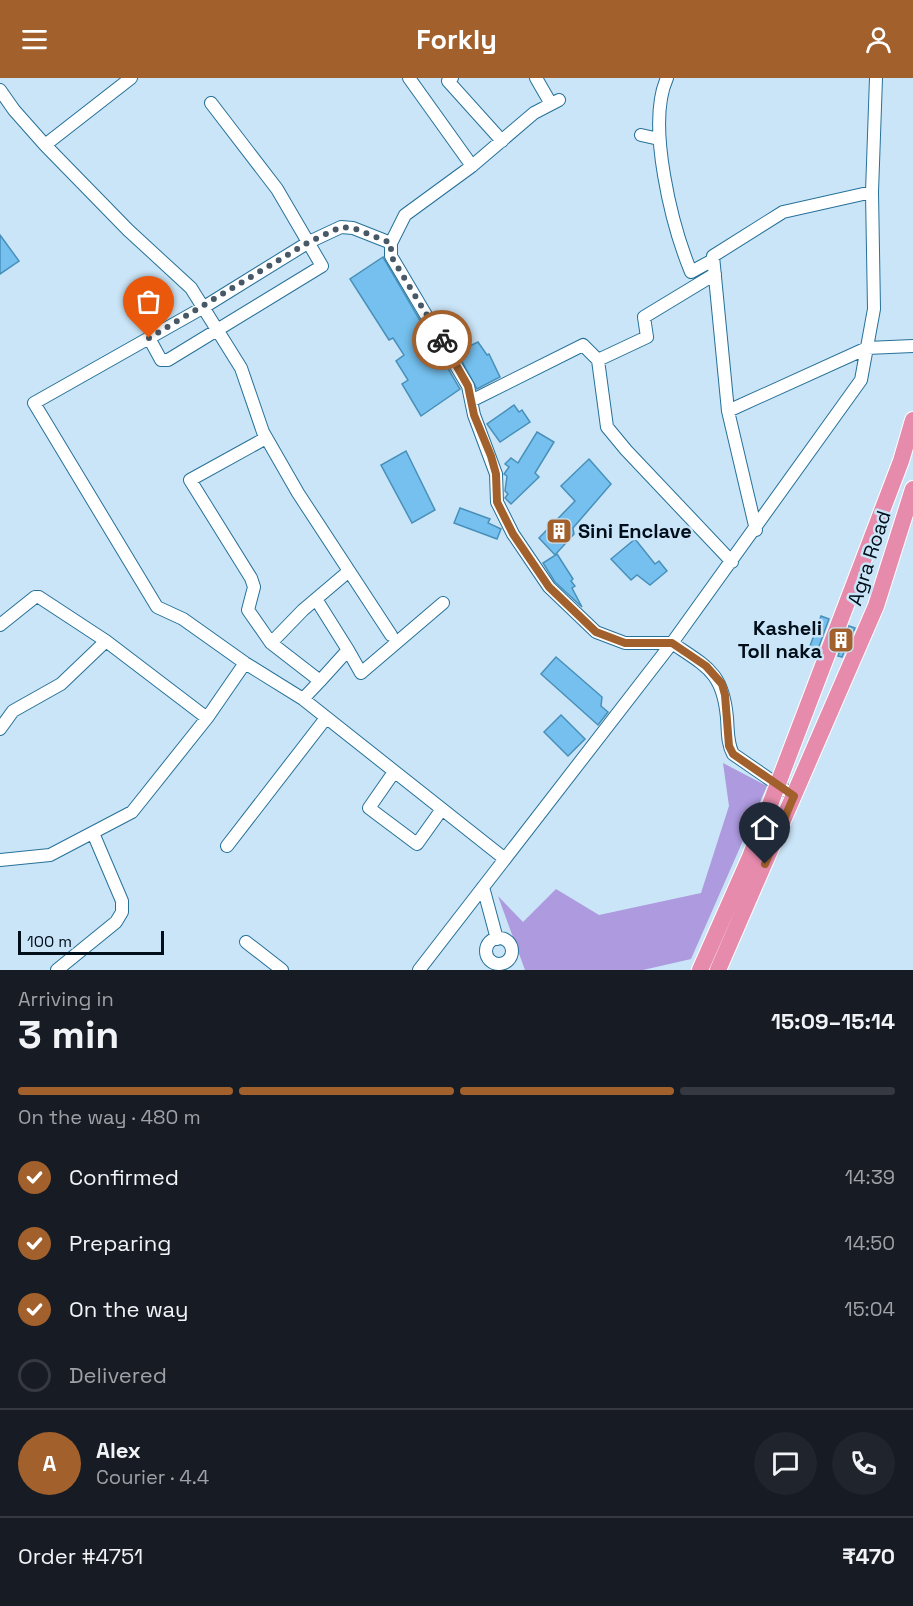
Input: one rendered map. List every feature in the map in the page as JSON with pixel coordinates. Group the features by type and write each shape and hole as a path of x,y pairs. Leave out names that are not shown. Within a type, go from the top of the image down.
{"highway":[{"path":"757,860 777,786 901,461 913,420"},
{"name":"Agra Road","path":"699,970 757,860 794,796 876,606 913,489"},
{"name":"Agra Road","path":"718,970 757,860"}],"street":[{"path":"45,145 131,78"},
{"path":"409,78 472,166"},
{"path":"452,78 448,81 502,141"},
{"path":"536,78 555,102 534,113 472,166 405,215 391,243 391,256 468,386 474,415 496,474 497,502 513,534 549,587 584,623 610,639 625,643 672,643 706,666 722,684 729,746 733,754 794,796"},
{"path":"667,78 659,139 678,241 691,272 713,260"},
{"path":"419,970 672,643 756,530 861,380 874,309 872,192 876,78"},
{"path":"0,90 26,125 45,145 128,230 191,288 241,368 255,414 266,438 391,635"},
{"path":"149,338 161,360 168,360 322,266 277,189 212,103"},
{"path":"641,135 659,139"},
{"path":"756,530 728,411 713,256 783,212 872,192"},
{"path":"391,243 353,228 341,227 309,242 204,307 34,403 157,607 183,619 245,663 303,699 505,859"},
{"path":"598,360 647,338 645,317 715,274"},
{"path":"471,401 583,345 598,360 607,427 732,562"},
{"path":"728,411 867,348 913,346"},
{"path":"266,438 190,480 251,578 254,587 248,610 271,644 320,681"},
{"path":"271,644 316,599 349,571"},
{"path":"0,625 35,597 39,597 105,641 207,718"},
{"path":"316,599 361,673 443,603"},
{"path":"0,729 13,711 60,684 105,641"},
{"path":"303,699 348,650"},
{"path":"0,860 50,855 132,812 207,718 245,663"},
{"path":"227,846 327,718"},
{"path":"394,772 369,808 417,844 442,809"},
{"path":"60,969 116,922 122,912 122,901 93,833"},
{"path":"483,886 497,939"},
{"path":"497,939 505,940 511,946 510,958 505,967 495,964 486,955 487,946 497,939"},
{"path":"246,942 282,970"}],"shaded area":[{"path":"723,763 767,786 691,959 643,970 525,970 498,896 523,922 556,889 599,915 701,893 729,806"}],"building":[{"path":"0,235 19,261 0,274"},
{"path":"383,257 460,389 421,416 402,384 408,380 396,361 404,355 393,338 389,340 350,279"},
{"path":"478,342 487,355 489,354 500,377 477,389 457,352"},
{"path":"514,405 519,412 522,410 530,422 500,442 487,424"},
{"path":"537,432 554,442 535,473 539,477 511,504 505,498 508,494 505,491 507,476 504,474 509,467 505,464 511,458 518,463"},
{"path":"406,451 435,510 412,523 381,465"},
{"path":"589,459 611,484 573,528 574,534 555,555 539,538 575,501 561,486"},
{"path":"460,508 490,519 488,523 501,529 497,539 454,523"},
{"path":"635,539 655,564 659,561 667,571 650,585 637,575 631,580 611,559"},
{"path":"557,554 573,579 571,581 575,586 572,588 582,607 555,582 543,563"},
{"path":"821,616 829,619 818,649 810,646"},
{"path":"849,626 855,628 842,657 838,656"},
{"path":"556,657 602,697 601,706 608,712 598,725 541,674"},
{"path":"561,715 585,739 568,756 544,732"}],"way so far":[{"path":"149,338 309,242 341,227 353,228 391,243 391,256 442,340"}],"place":[{"name":"Sini Enclave","path":"559,531"},
{"name":"Kasheli Toll naka","path":"841,640"}],"route":[{"path":"442,340 468,386 474,415 496,474 497,502 513,534 549,587 596,632 625,643 672,643 706,666 722,684 729,746 733,754 794,796 765,864"}]}
